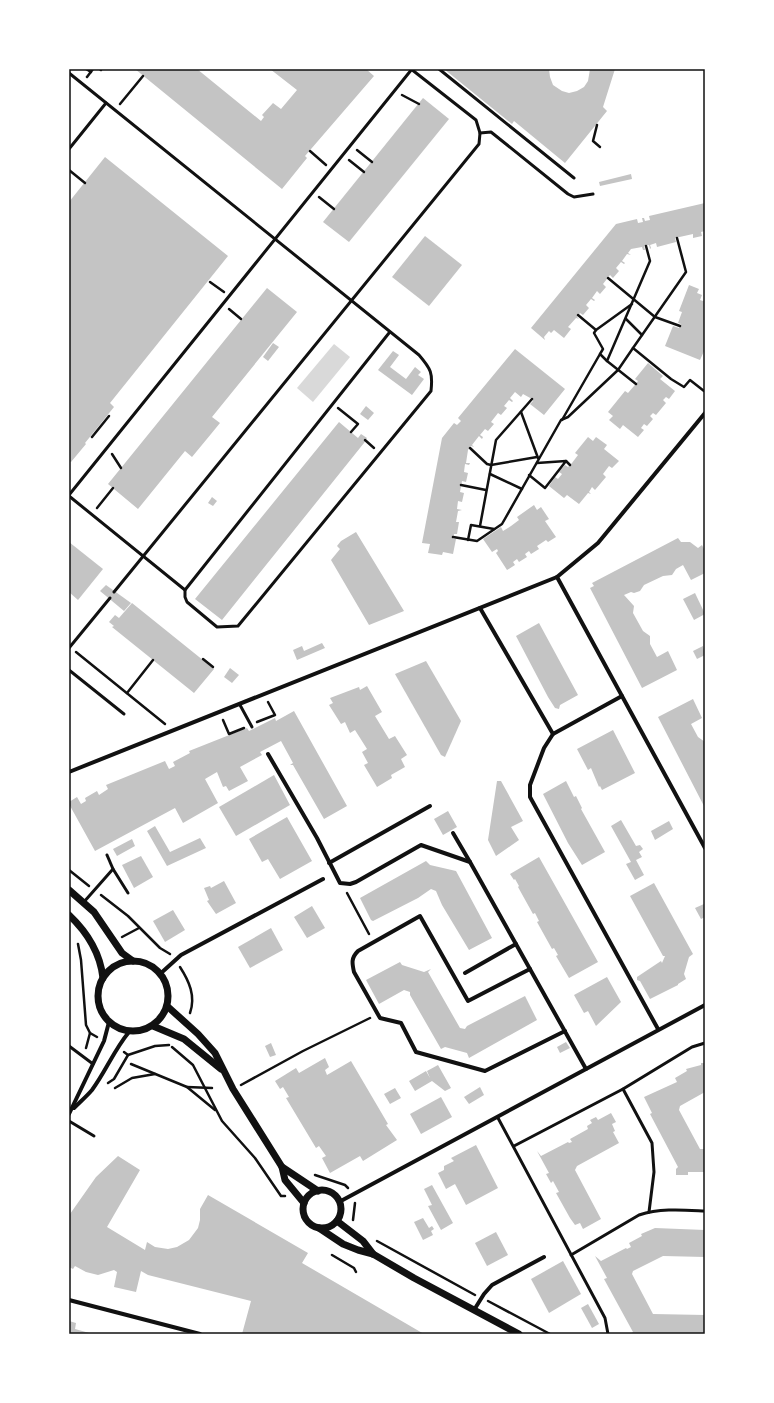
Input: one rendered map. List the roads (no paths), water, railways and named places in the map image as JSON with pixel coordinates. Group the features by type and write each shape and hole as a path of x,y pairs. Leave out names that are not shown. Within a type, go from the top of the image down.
{"street":[{"path":"69,772 173,732 557,577 598,543 705,413"},
{"path":"557,577 705,848"},
{"path":"480,608 553,734"},
{"path":"622,696 553,734 544,748 530,785 530,797 658,1029"},
{"path":"268,754 340,883 346,884 356,882 421,845 470,862"},
{"path":"329,863 430,806"},
{"path":"453,833 586,1069"},
{"path":"160,974 174,959 323,879"},
{"path":"69,890 100,919 122,953 132,961"},
{"path":"69,914 82,927 96,952 101,964 103,978"},
{"path":"530,969 468,1001 420,916 358,951 353,956 352,964 354,972 380,1018 401,1023 416,1052 485,1072 565,1031"},
{"path":"465,973 516,944"},
{"path":"132,961 148,964 160,974 167,987 168,998 159,1021 153,1026 141,1031 129,1032 117,1028 108,1022 100,1009 98,988 103,978 115,966 132,961"},
{"path":"339,1202 498,1118 658,1029 705,1005"},
{"path":"166,1006 198,1034 215,1053 222,1070 233,1089 282,1167 285,1180 304,1203 304,1216 308,1222 343,1244 373,1254 519,1334"},
{"path":"69,1114 104,1041 108,1022"},
{"path":"153,1026 176,1034 222,1070"},
{"path":"72,1109 91,1091 109,1064 116,1048 129,1032"},
{"path":"282,1167 318,1191 330,1193 339,1202 340,1215 337,1221 332,1225 319,1228"},
{"path":"304,1203 312,1194 318,1191"},
{"path":"337,1221 363,1241 373,1254"},
{"path":"474,1310 484,1294 492,1285 544,1257"},
{"path":"69,1300 200,1334"}],"lane":[{"path":"114,592 143,556 351,302 479,144 480,133 476,120 411,69 69,495 93,513 143,556 185,590"},
{"path":"439,69 574,178"},
{"path":"69,73 275,238 351,302 419,355 430,368 432,380 431,391 238,626 217,627 187,602 184,597 185,590 390,333"},
{"path":"69,149 106,103"},
{"path":"480,133 491,132 568,194 574,197 593,194"},
{"path":"69,648 110,598"},
{"path":"69,670 124,714"},
{"path":"240,705 252,727"},
{"path":"107,855 113,869 128,893"},
{"path":"83,903 113,869"},
{"path":"514,1146 623,1089 692,1047 705,1043"},
{"path":"69,1046 93,1064"},
{"path":"623,1089 652,1143 654,1172 649,1212"},
{"path":"498,1118 605,1318 608,1334"},
{"path":"69,1121 94,1136"},
{"path":"571,1254 639,1215 663,1210 705,1211"}]}
